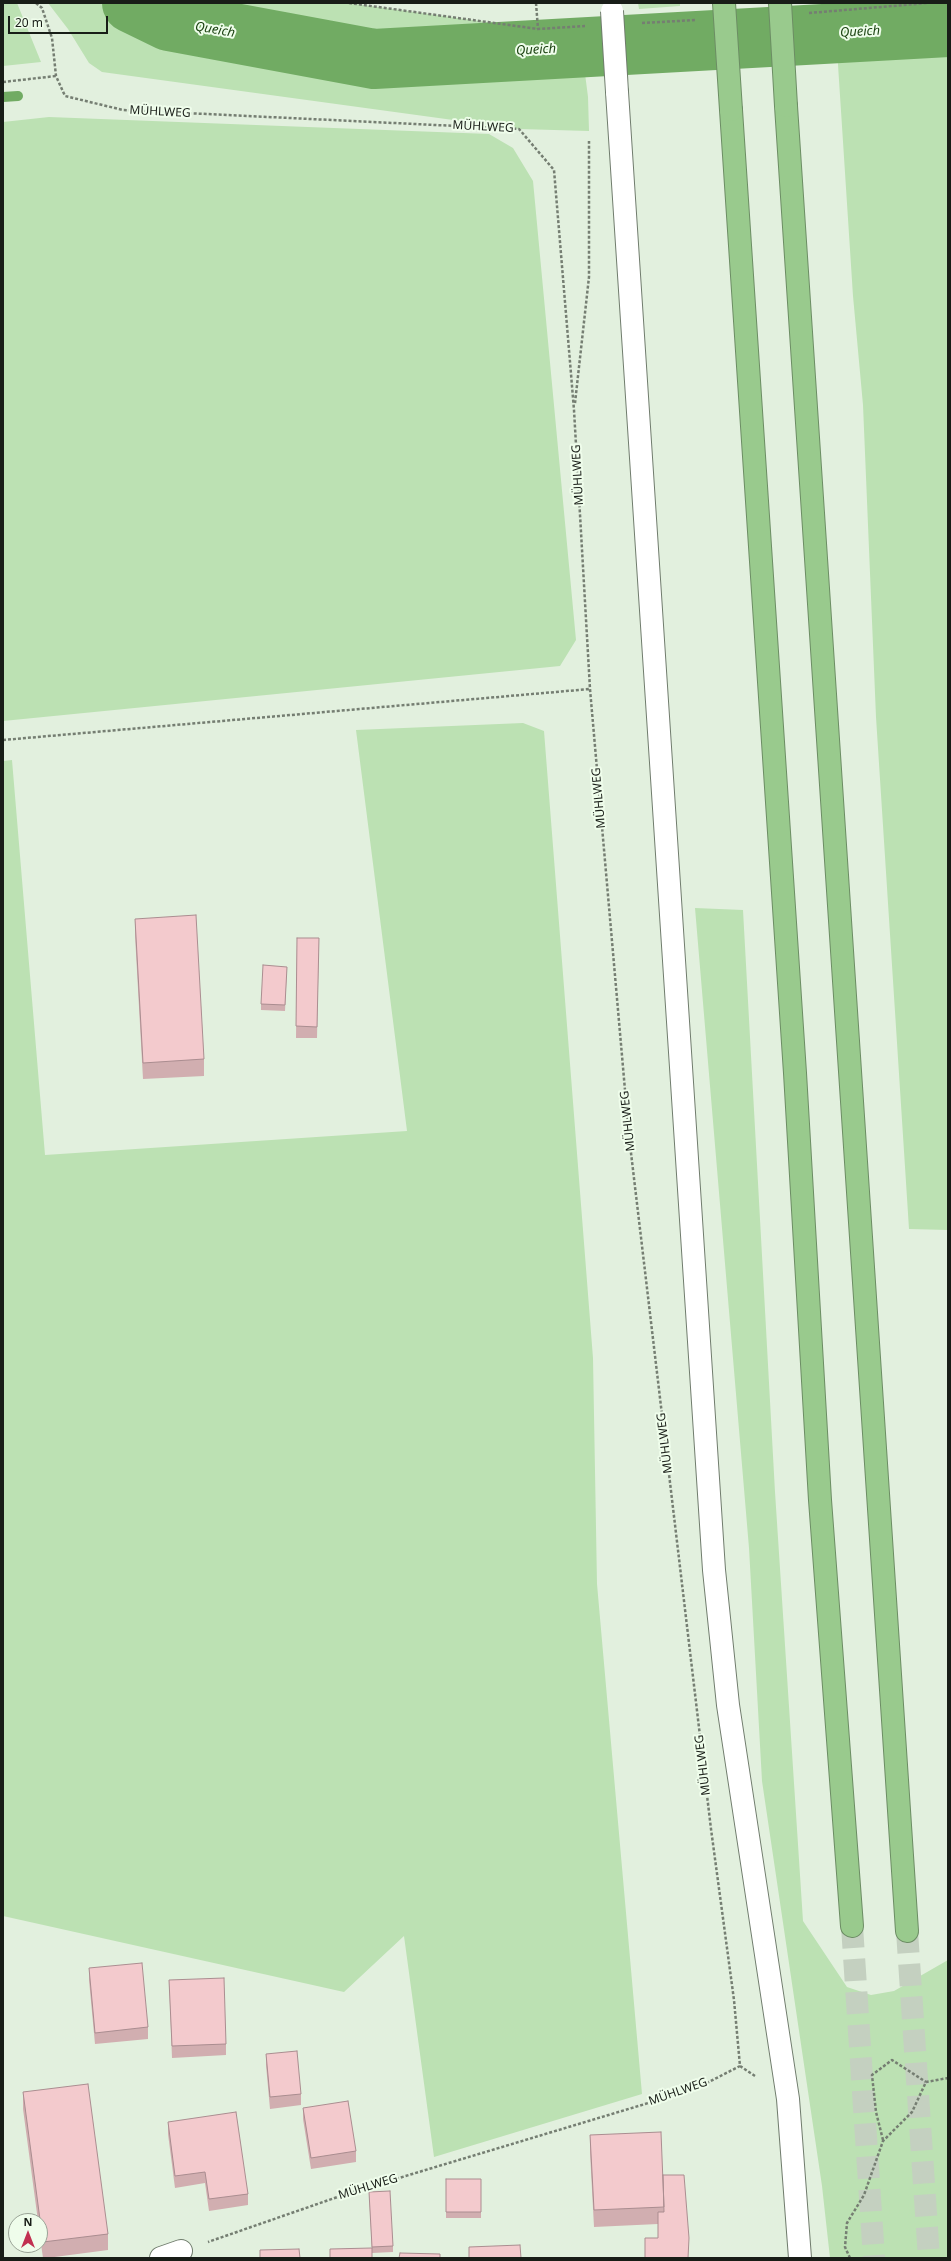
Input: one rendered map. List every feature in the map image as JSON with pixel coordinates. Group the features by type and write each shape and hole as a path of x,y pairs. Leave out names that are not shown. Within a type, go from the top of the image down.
{"highway":[{"path":"724,3 787,958 820,1500 852,1926"},
{"path":"780,3 907,1931"}],"street":[{"path":"612,7 714,1570 728,1705 774,1995 788,2099 800,2258"},
{"path":"161,2258 182,2251"}],"path":[{"name":"MÜHLWEG","path":"36,3 42,8 52,38 56,76 65,96 123,110 519,129 554,170 574,410 590,689 629,1136 710,1822 734,2000 740,2066 695,2089 348,2193 182,2251"},
{"path":"536,3 538,29"},
{"path":"3,82 56,76"},
{"path":"574,410 589,277 589,139"},
{"path":"3,740 590,689"},
{"path":"883,2140 876,2112 872,2075 892,2060 926,2082 948,2078"},
{"path":"850,2258 845,2247 847,2223 864,2194 883,2140 912,2112 926,2082"}],"green space":[{"path":"3,3 17,3 41,62 3,66"},
{"path":"48,3 349,3 537,29 579,27 588,97 589,131 519,129 102,72 89,63 68,29"},
{"path":"638,3 680,3 680,6 639,9"},
{"path":"834,3 948,3 948,1230 909,1229 876,717 863,405 853,296"},
{"path":"49,117 489,134 513,148 533,181 576,640 560,666 3,721 3,122"},
{"path":"523,723 544,731 593,1358 597,1584 642,2094 434,2157 404,1936 344,1992 3,1916 3,761 12,760 45,1155 407,1131 356,730"},
{"path":"695,908 743,910 775,1492 803,1921 847,1987 871,1995 894,1991 948,1960 948,2258 830,2258 822,2186 762,1781 749,1548"}],"building":[{"path":"196,915 204,1059 143,1063 135,919"},
{"path":"297,938 319,938 317,1027 296,1026"},
{"path":"263,965 287,967 285,1005 261,1004"},
{"path":"142,1963 148,2027 95,2033 89,1968"},
{"path":"224,1978 226,2044 172,2046 169,1980"},
{"path":"297,2051 301,2094 270,2097 266,2054"},
{"path":"88,2084 108,2234 48,2241 48,2213 39,2213 23,2092"},
{"path":"348,2101 356,2151 311,2158 303,2108"},
{"path":"236,2112 248,2194 209,2199 205,2172 175,2176 168,2122"},
{"path":"661,2132 664,2207 594,2210 590,2135"},
{"path":"663,2175 684,2175 689,2238 688,2258 645,2258 645,2238 658,2238 658,2212 664,2212"},
{"path":"446,2179 481,2179 481,2212 446,2212"},
{"path":"390,2191 393,2246 372,2247 369,2192"},
{"path":"520,2245 521,2258 469,2258 469,2247"},
{"path":"372,2248 372,2258 330,2258 330,2249"},
{"path":"299,2249 300,2258 260,2258 260,2250"},
{"path":"400,2253 440,2254 440,2258 399,2258"}],"waterway":[{"name":"Queich","path":"132,3 169,21 374,59 948,27"},
{"path":"3,97 18,96"}],"tunnel":[{"path":"852,1926 874,2258"},
{"path":"907,1931 929,2258"}]}
